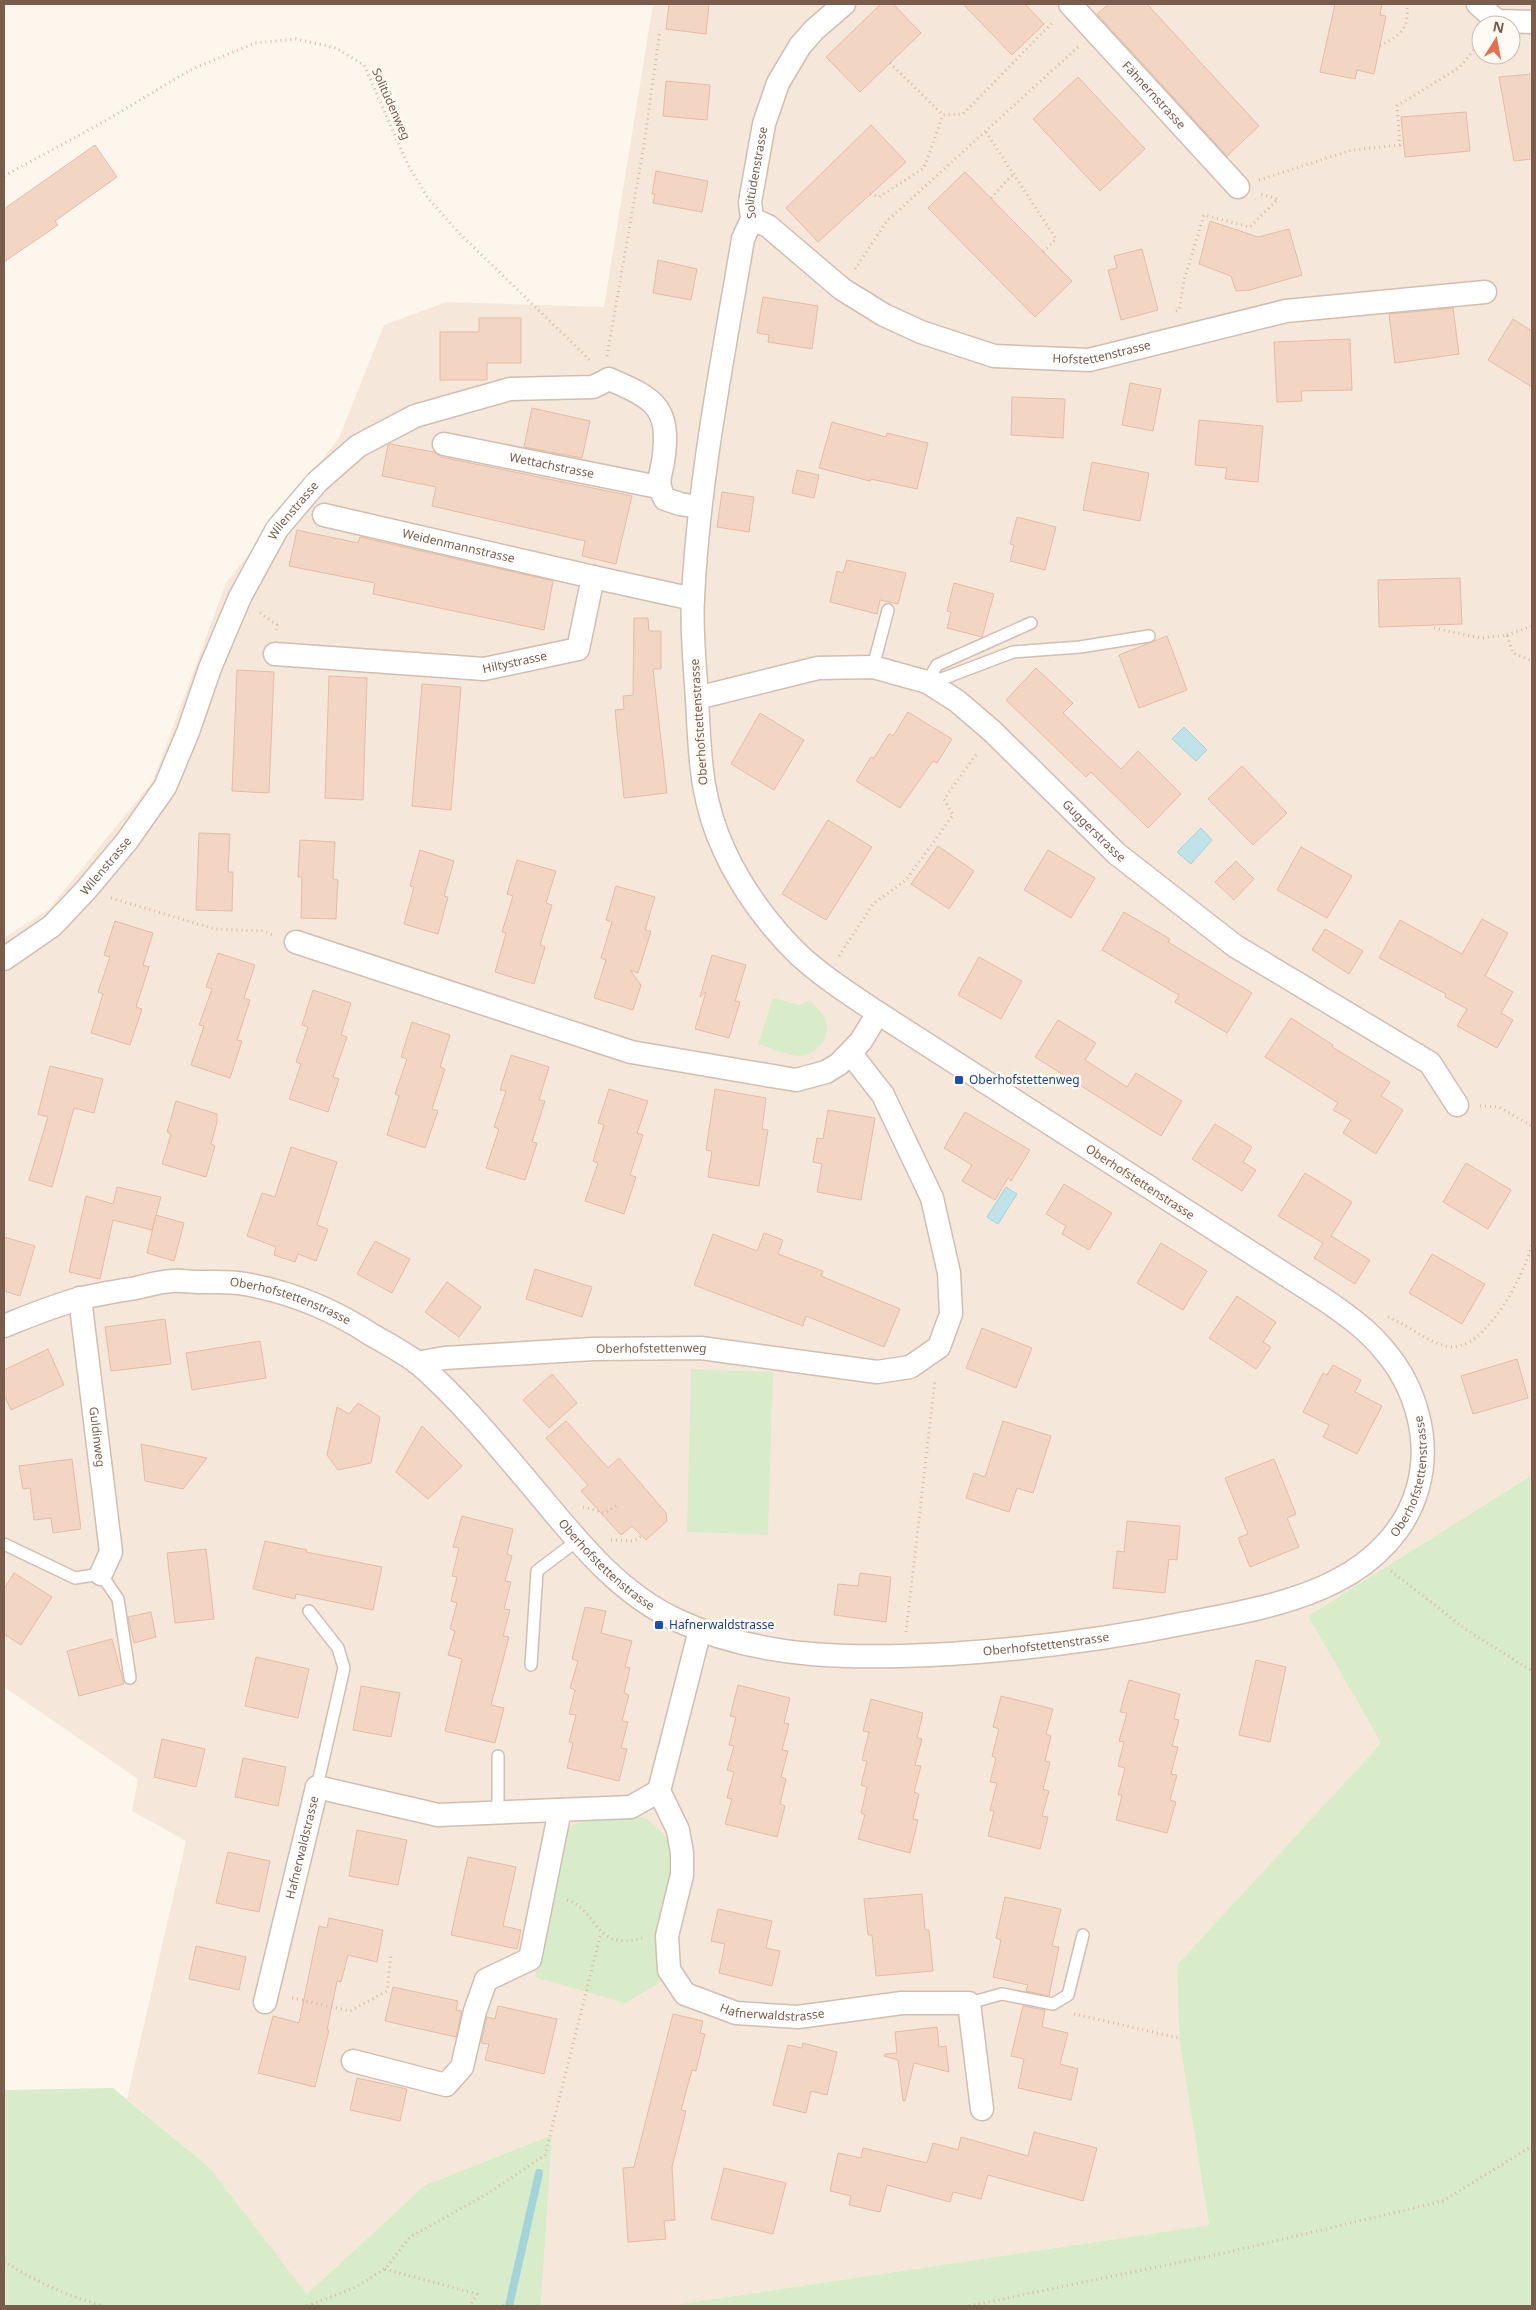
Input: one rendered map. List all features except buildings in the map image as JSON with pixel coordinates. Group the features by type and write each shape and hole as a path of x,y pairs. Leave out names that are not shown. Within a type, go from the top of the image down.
{"street":[{"name":"Solitüdenstrasse","path":"712,425 743,239 752,219 751,192 764,124 778,83 800,46 814,30 844,4"},
{"name":"Fähnernstrasse","path":"1070,4 1238,187"},
{"path":"1478,4 1497,21 1532,22"},
{"name":"Hofstettenstrasse","path":"752,219 768,226 842,289 884,315 921,332 994,356 1088,360 1286,311 1485,292"},
{"path":"609,379 650,399 662,418 666,431 658,487 665,499 699,507"},
{"name":"Wilenstrasse","path":"4,959 52,926 86,890 127,841 165,787 188,732 210,668 240,597 277,529 317,482 358,446 415,416 510,389 593,387 609,379"},
{"name":"Oberhofstettenstrasse","path":"4,1326 80,1298 172,1281 242,1284 299,1298 350,1320 417,1362 483,1429 599,1564 633,1593 668,1616 700,1630 769,1648 819,1654 905,1657 1004,1651 1130,1634 1237,1613 1318,1590 1351,1573 1388,1543 1411,1508 1418,1488 1423,1445 1420,1422 1407,1386 1383,1348 1328,1302 878,1013 800,955 780,934 739,877 715,828 704,795 697,698 693,599 699,507 712,425"},
{"name":"Wettachstrasse","path":"444,444 658,487"},
{"name":"Weidenmannstrasse","path":"324,515 593,577"},
{"path":"593,577 693,599"},
{"name":"Hiltystrasse","path":"275,654 484,669 578,649 593,577"},
{"name":"Guggerstrasse","path":"697,698 818,668 873,667 927,682 957,701 992,730 1117,854 1235,946 1430,1063 1457,1105"},
{"path":"296,942 631,1052 796,1080 826,1072 839,1064 851,1054 878,1013"},
{"path":"851,1054 883,1095 932,1198 949,1273 951,1314 939,1347"},
{"name":"Guldinweg","path":"80,1298 111,1552 101,1574"},
{"name":"Oberhofstettenweg","path":"417,1362 444,1358 593,1349 701,1348 877,1372 910,1367 939,1347"},
{"path":"659,1791 700,1630"},
{"name":"Hafnerwaldstrasse","path":"266,1997 317,1787 438,1815 631,1807 659,1791 678,1830 682,1853 682,1875 667,1936 669,1970 685,1994 736,2013 798,2017 902,2003 969,2003"},
{"path":"353,2061 446,2085 462,2067 475,2011 486,1980 530,1959 560,1810"},
{"path":"969,2003 982,2109"}],"lane":[{"path":"873,667 888,610"},
{"path":"927,682 937,665 1031,622"},
{"path":"927,682 947,677 1013,652 1080,646 1149,636"},
{"path":"531,1665 537,1571 578,1540"},
{"path":"4,1544 75,1578 101,1574 118,1599 130,1678"},
{"path":"309,1611 338,1648 344,1668 317,1787"},
{"path":"498,1756 498,1813"},
{"path":"969,2003 1002,1994 1053,2004 1068,1995 1083,1935"}],"path":[{"path":"1380,46 1400,34 1405,27 1407,4"},
{"path":"890,63 943,115 963,114 1046,29"},
{"path":"609,379 606,362 644,145 660,30"},
{"path":"842,289 887,221 1095,31"},
{"name":"Solitüdenweg","path":"4,176 105,121 190,70 255,42 296,39 336,48 364,65 408,165 428,198 458,231 609,379"},
{"path":"1238,187 1352,150 1400,145 1397,106 1460,67 1471,53"},
{"path":"870,194 879,197 924,168 943,115"},
{"path":"986,132 1056,239 1043,252"},
{"path":"991,198 1013,174"},
{"path":"1171,312 1180,310 1184,280 1204,216 1250,227 1278,199 1238,187"},
{"path":"240,597 276,626 275,654"},
{"path":"1434,628 1480,638 1506,635 1532,626"},
{"path":"1506,635 1513,653 1532,661"},
{"path":"838,957 873,904 906,880 934,844 953,815 944,799 992,730"},
{"path":"86,890 215,929 262,931 296,942"},
{"path":"1457,1105 1498,1108 1532,1126"},
{"path":"1368,1334 1386,1316 1400,1322 1429,1340 1448,1347 1465,1344 1479,1336 1513,1291 1528,1260 1532,1245"},
{"path":"905,1657 905,1643 939,1347"},
{"path":"590,1510 605,1514 616,1506"},
{"path":"614,1541 634,1541 642,1536"},
{"path":"1373,1556 1468,1631 1532,1671"},
{"path":"542,1894 574,1902 601,1933 611,1938 629,1942 656,1934 667,1936"},
{"path":"307,2306 352,2289 385,2269 410,2237 487,2194 545,2155 601,1933"},
{"path":"266,1997 350,2011 387,1991 391,1956"},
{"path":"1053,2004 1080,2017 1121,2024 1179,2038"},
{"path":"969,2306 1229,2252 1443,2201 1532,2146"},
{"path":"4,2261 30,2278 80,2300 104,2306"},
{"path":"385,2269 477,2294 470,2306"},
{"path":"502,2306 509,2304 511,2306"}],"shaded area":[{"path":"653,4 1532,4 1532,1475 1308,1616 1381,1743 1177,1965 1179,2038 1209,2225 667,2306 541,2306 552,2135 425,2185 307,2294 210,2168 127,2099 186,1841 132,1811 138,1779 4,1687 4,938 48,910 153,781 226,583 339,438 384,325 446,302 604,307"}],"green space":[{"path":"773,998 800,1005 810,1000 826,1021 826,1034 821,1045 811,1053 799,1056 758,1044"},
{"path":"691,1369 773,1372 768,1535 687,1532"},
{"path":"1532,1475 1532,2306 667,2306 1209,2225 1179,2038 1177,1965 1381,1743 1308,1616"},
{"path":"644,1817 672,1841 673,1864 656,1934 659,1983 625,2003 535,1977 569,1827 591,1818"},
{"path":"113,2088 210,2168 307,2294 425,2185 552,2135 541,2306 4,2306 4,2090"}],"water":[{"path":"1184,727 1207,750 1196,761 1172,739"},
{"path":"1201,828 1212,840 1191,864 1177,852"},
{"path":"1006,1187 1017,1194 998,1224 987,1217"}],"waterway":[{"path":"509,2306 539,2173"}],"place":[{"name":"Oberhofstettenweg","path":"959,1080"},
{"name":"Hafnerwaldstrasse","path":"659,1625"}]}
